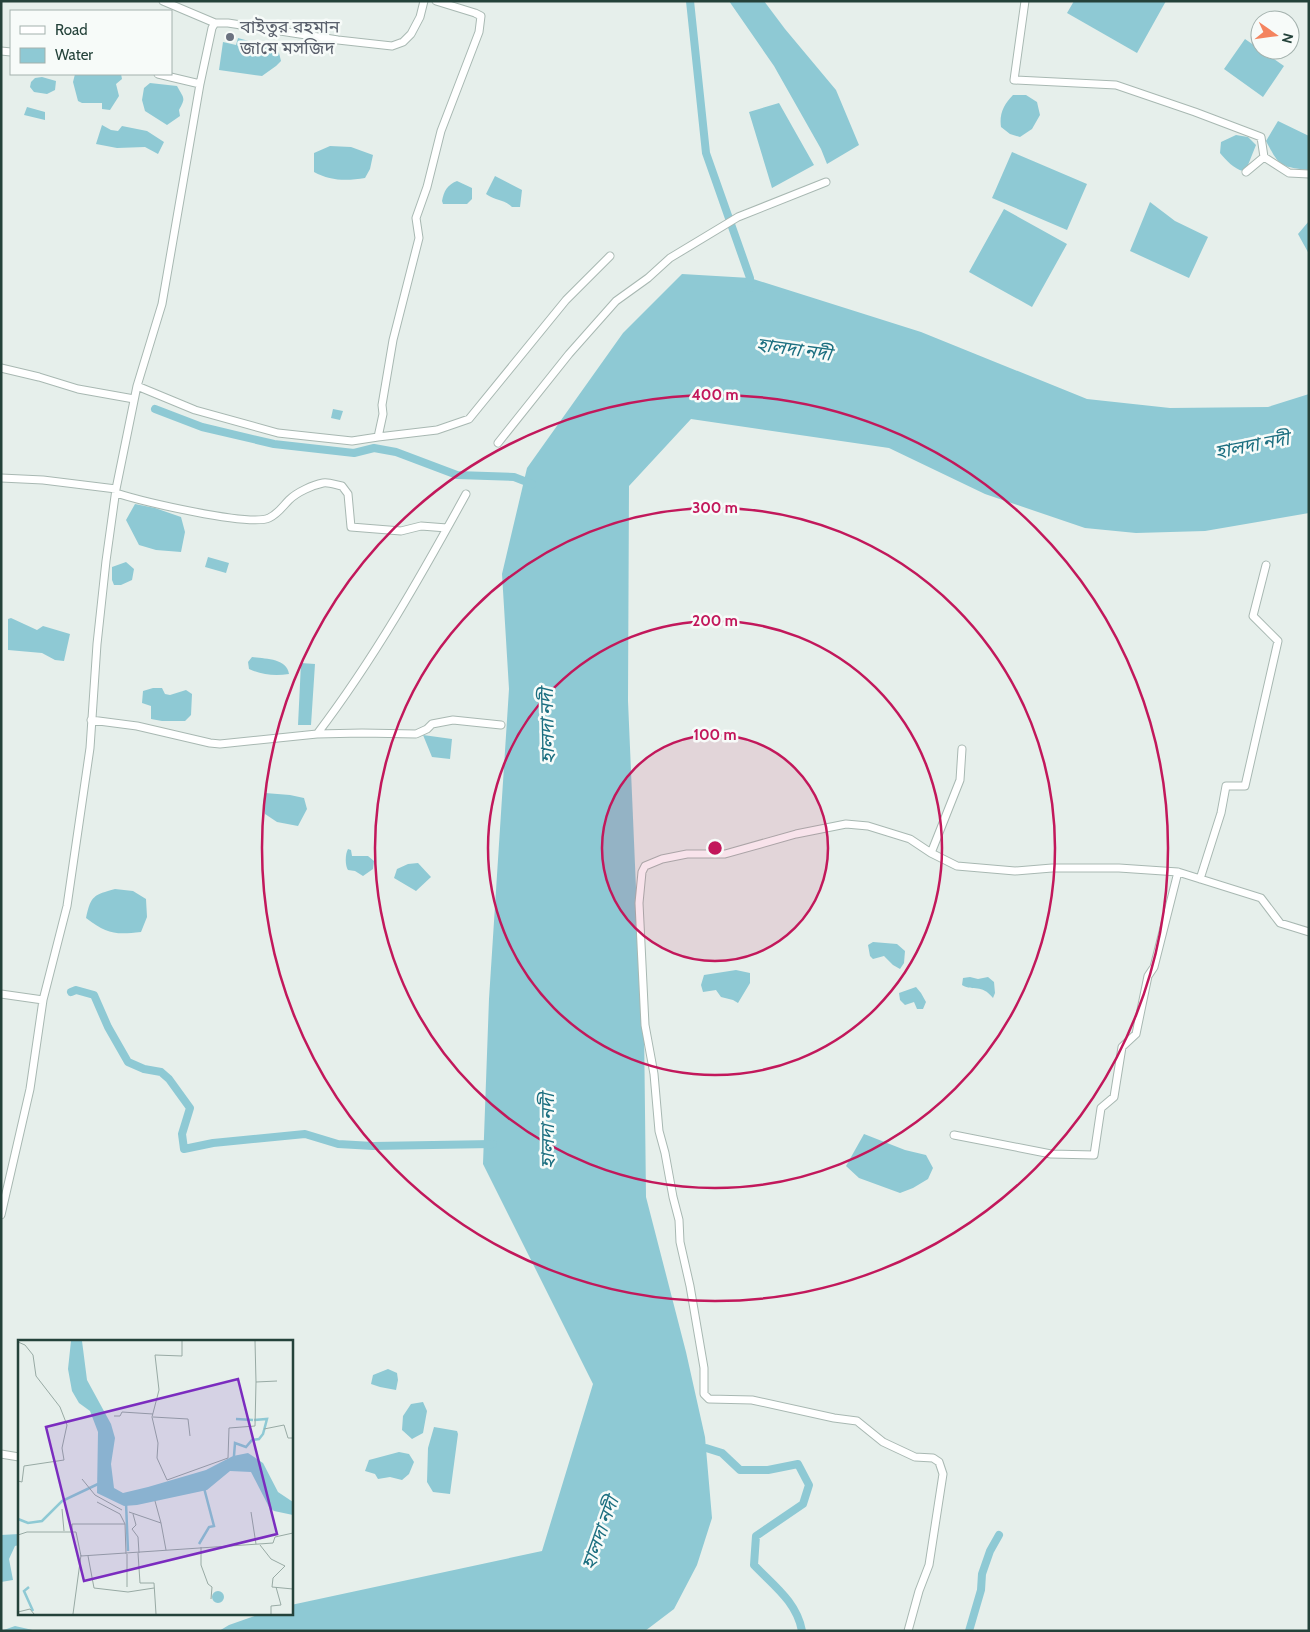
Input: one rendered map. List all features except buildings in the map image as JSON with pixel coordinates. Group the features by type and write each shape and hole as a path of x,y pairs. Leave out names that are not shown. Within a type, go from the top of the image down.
{"street":[{"path":"163,1 215,24 228,23 338,40 392,46 403,42 411,34 420,17 424,1"},
{"path":"378,437 393,340 419,238 416,218 427,187 441,132 479,32 481,16 474,12 436,1"},
{"path":"1024,1 1014,80 1116,85 1261,137 1264,157 1289,173 1309,174"},
{"path":"1,1215 30,1089 43,1000 67,906 90,748 106,561 116,491 137,386 162,304 200,84 212,28 215,24"},
{"path":"162,75 200,84"},
{"path":"1246,172 1264,157"},
{"path":"498,443 569,354 616,301 648,278 670,258 738,217 826,182"},
{"path":"137,386 195,410 278,432 352,440 437,430 469,419 566,300 610,256"},
{"path":"1,368 78,389 134,399"},
{"path":"1,478 43,480 116,491 182,509 250,520 269,518 291,498 307,489 325,483 342,486 348,494 350,527 401,531 421,526 447,528"},
{"path":"318,734 344,698 466,494"},
{"path":"1200,879 1221,813 1226,786 1245,786 1278,641 1253,616 1266,565"},
{"path":"91,720 137,726 220,744 318,734 362,732 416,734 432,724 454,720 501,725"},
{"path":"931,853 960,780 962,749"},
{"path":"908,1631 929,1564 943,1474 939,1462 933,1458 915,1457 883,1442 858,1421 834,1418 752,1400 710,1399 704,1394 704,1368 690,1286 680,1242 679,1220 659,1131 654,1074 645,1025 639,903 642,872 645,866 662,859 687,854 725,854 796,834 846,824 868,826 910,839 931,853 957,866 1015,871 1052,868 1119,868 1178,872 1262,898 1280,923 1309,932"},
{"path":"954,1135 1051,1154 1094,1155 1101,1108 1114,1096 1122,1047 1136,1034 1148,976 1154,967 1178,872"},
{"path":"1,994 43,1000"},
{"path":"1,1454 18,1457"}],"water":[{"path":"729,1 764,1 836,90 859,145 827,164 821,149 774,66"},
{"path":"1074,1 1166,1 1137,53 1067,13"},
{"path":"238,38 274,48 279,53 281,61 262,76 219,70 223,42 236,45"},
{"path":"1245,39 1250,42 1250,60 1275,60 1284,66 1263,97 1224,69"},
{"path":"75,75 121,75 122,79 116,84 119,96 110,110 102,109 102,103 82,103 78,101 73,82"},
{"path":"42,77 56,81 55,90 47,94 34,92 30,87 31,82 35,78"},
{"path":"150,83 177,86 183,96 183,103 179,110 180,116 167,125 145,111 142,100 144,88"},
{"path":"1013,95 1026,95 1037,102 1040,115 1032,129 1020,137 1010,134 1001,127 1003,110"},
{"path":"779,103 814,165 772,188 749,112"},
{"path":"27,107 45,112 45,120 24,115"},
{"path":"1278,121 1309,136 1309,170 1286,166 1274,156 1266,141"},
{"path":"102,125 111,130 118,131 122,126 147,131 164,142 158,154 145,147 117,148 96,144"},
{"path":"1236,135 1248,137 1256,145 1248,165 1243,171 1233,166 1220,153 1221,142"},
{"path":"330,146 351,147 373,155 370,169 365,178 339,180 314,172 314,153"},
{"path":"1012,152 1087,184 1067,230 992,198"},
{"path":"495,176 522,190 520,207 512,207 486,194"},
{"path":"457,181 472,188 472,199 467,204 443,204 442,201 446,189"},
{"path":"1150,202 1175,221 1208,237 1189,278 1130,251"},
{"path":"1004,209 1067,244 1032,307 969,272"},
{"path":"1309,221 1309,254 1298,234"},
{"name":"হালদা নদী","path":"682,274 750,278 921,332 1087,399 1170,408 1268,407 1309,394 1309,513 1205,531 1136,533 1085,528 985,494 889,448 691,419 629,486 628,701 638,935 644,1026 646,1197 686,1352 705,1437 712,1518 697,1565 674,1609 645,1631 219,1631 229,1625 260,1614 292,1614 292,1605 542,1551 593,1384 483,1164 489,999 509,689 502,574 527,468 623,333"},
{"path":"333,409 343,411 340,420 331,418"},
{"path":"135,504 155,508 181,517 185,532 181,552 156,550 139,545 126,520"},
{"path":"208,557 229,563 226,573 205,567"},
{"path":"126,562 134,569 132,580 121,585 114,585 112,567"},
{"path":"11,618 37,630 43,626 70,634 64,661 55,660 42,653 8,650 8,619"},
{"path":"252,657 280,662 289,674 259,673 249,669 248,662"},
{"path":"301,663 315,664 311,725 298,725"},
{"path":"162,688 165,694 170,695 186,690 192,694 191,715 185,721 151,719 151,706 142,703 143,691"},
{"path":"423,735 452,739 450,759 432,757"},
{"path":"265,793 304,798 307,809 298,826 277,822 265,814 263,802"},
{"path":"348,849 351,850 352,856 368,856 374,861 373,869 363,876 355,871 348,870 346,854"},
{"path":"418,863 431,877 416,891 394,878 397,869 408,864"},
{"path":"115,889 133,891 146,899 147,917 141,932 112,932 86,918 94,897"},
{"path":"873,942 897,944 905,951 904,963 900,969 884,956 873,959 870,956 868,945"},
{"path":"736,970 750,973 750,983 738,1003 721,997 716,990 703,992 701,985 704,975"},
{"path":"988,977 994,982 995,993 993,998 989,993 981,989 962,985 963,978 978,979"},
{"path":"916,987 926,1002 923,1009 917,1009 914,1002 905,1005 900,1000 899,993"},
{"path":"864,1134 905,1150 926,1155 933,1168 928,1179 900,1193 859,1178 846,1166"},
{"path":"388,1369 397,1373 396,1390 371,1384 373,1375"},
{"path":"423,1402 427,1411 423,1433 412,1439 402,1430 403,1416 411,1404"},
{"path":"434,1427 457,1431 458,1434 450,1494 433,1492 427,1482 428,1448"},
{"path":"399,1452 409,1454 414,1462 409,1474 402,1480 390,1477 378,1479 375,1474 365,1471 369,1460"},
{"path":"18,1534 18,1545 15,1546 9,1559 13,1580 1,1582 1,1535"},
{"path":"15,1626 37,1631 1,1631"}],"waterway":[{"path":"690,1 706,153 750,278 750,288"},
{"path":"155,409 202,427 274,444 354,453 374,448 396,452 457,475 514,477 532,484"},
{"path":"71,992 76,990 94,995 108,1027 128,1062 144,1069 161,1072 169,1079 190,1108 182,1134 184,1149 213,1143 305,1134 338,1144 373,1146 493,1144"},
{"path":"706,1448 722,1453 740,1470 768,1470 798,1464 809,1485 803,1504 756,1536 754,1565 790,1603 802,1631"},
{"path":"969,1631 981,1590 982,1574 990,1551 999,1535"}],"place":[{"name":"বাইতুর রহমান জা‌মে মস‌জিদ","path":"230,37"}]}
